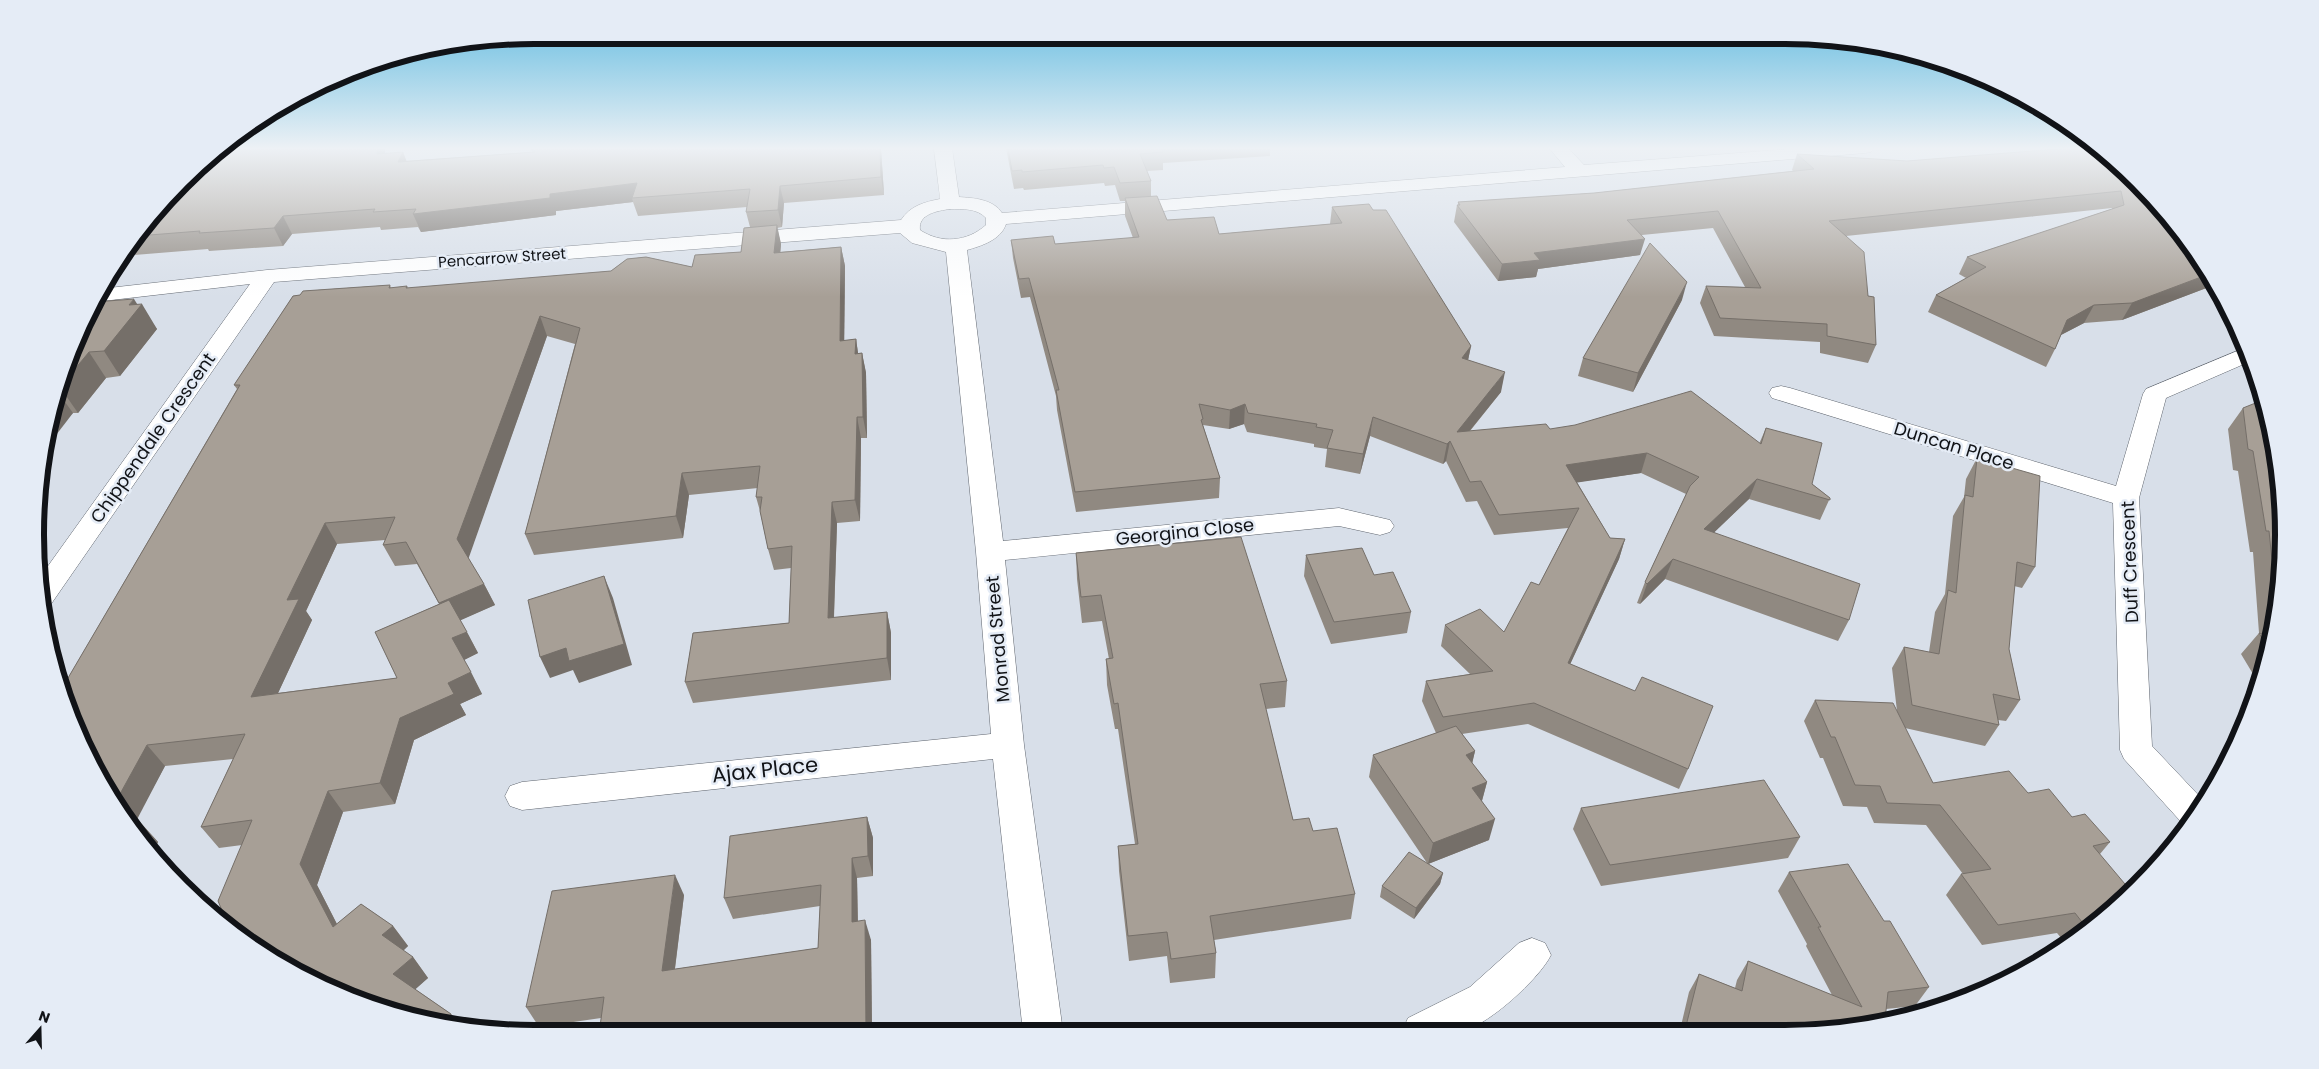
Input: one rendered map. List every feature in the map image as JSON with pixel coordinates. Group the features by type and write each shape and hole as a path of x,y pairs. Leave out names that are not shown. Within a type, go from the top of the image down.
{"street":[{"path":"949,198 950,203"},
{"path":"997,219 1259,198"},
{"path":"950,203 976,204 994,213 997,219 996,226 982,239 956,245 941,245 922,241 910,233 908,226 910,220 926,208 950,203"},
{"name":"Pencarrow Street","path":"106,295 268,276 908,226"},
{"name":"Monrad Street","path":"956,245 990,552 1008,745 1042,1025"},
{"name":"Chippendale Crescent","path":"47,589 268,276"},
{"name":"Duff Crescent","path":"2191,810 2136,750 2126,498 2156,394 2241,356"},
{"name":"Duncan Place","path":"1781,393 2126,498"},
{"name":"Georgina Close","path":"990,552 1339,516 1380,526"},
{"name":"Ajax Place","path":"522,796 1008,745"},
{"path":"1434,1025 1484,1000 1532,955"}],"building":[{"path":"177,198 550,198 413,214 416,209 373,212 375,209 283,216 274,228 199,233 200,231 146,235"},
{"path":"748,198 779,198 778,210 746,212"},
{"path":"1125,198 1158,198 1167,220 1214,217 1219,234 1342,223 1332,207 1369,204 1373,210 1386,210 1471,346 1462,358 1505,372 1457,432 1546,424 1550,429 1575,425 1691,391 1761,444 1766,428 1822,443 1812,484 1830,500 1757,479 1704,529 1860,584 1849,620 1673,559 1647,584 1645,582 1690,486 1699,477 1647,453 1566,465 1610,538 1625,539 1568,663 1635,691 1642,677 1713,706 1688,769 1534,703 1443,717 1426,681 1493,671 1445,625 1480,609 1504,632 1531,582 1539,585 1579,508 1499,515 1481,481 1470,482 1450,441 1447,444 1373,417 1363,454 1327,448 1333,430 1316,427 1317,424 1248,413 1245,404 1230,410 1199,404 1203,419 1201,420 1220,478 1075,492 1056,390 1059,390 1029,278 1019,279 1011,240 1053,236 1055,244 1139,237"},
{"path":"1520,198 2054,198 1829,221 1864,252 1868,296 1874,297 1876,345 1827,336 1827,324 1720,318 1706,286 1761,288 1718,211 1627,220 1645,239 1534,253 1540,260 1502,264 1457,205 1460,205 1458,202"},
{"path":"2122,198 2142,198 2174,236 2202,277 2132,303 2094,305 2067,320 2055,349 1936,295 1986,267 1967,257 2124,205"},
{"path":"777,225 774,253 841,247 840,341 856,339 855,354 862,353 863,417 857,417 855,500 832,502 828,618 887,612 887,658 685,682 693,633 789,623 792,546 768,549 760,511 762,497 756,497 760,466 682,473 676,516 525,534 580,328 540,316 457,539 484,584 439,603 406,542 383,545 395,517 325,523 287,600 299,599 251,697 397,678 375,632 449,600 467,632 452,638 471,672 448,683 454,694 400,718 380,783 328,791 300,864 333,927 361,904 393,926 382,935 413,957 393,974 451,1014 449,1018 407,1009 347,988 317,975 262,943 223,913 218,901 252,820 201,827 245,734 147,745 119,796 94,752 66,679 240,385 234,385 293,296 300,295 303,291 390,285 389,288 407,286 406,288 611,271 627,259 646,257 692,267 695,255 741,252 744,228"},
{"path":"1650,243 1687,282 1638,373 1583,358"},
{"path":"134,299 129,305 142,304 104,351 89,352 71,373 81,347 102,301"},
{"path":"2257,402 2266,439 2274,502 2273,574 2269,531 2266,531 2253,451 2248,449 2243,408"},
{"path":"1977,458 2040,476 2035,567 2017,562 2009,649 2020,700 1993,694 1999,725 1912,705 1904,647 1939,654 1948,590 1956,593 1965,495 1973,497"},
{"path":"1241,537 1287,681 1260,684 1293,820 1309,818 1313,831 1337,828 1355,894 1210,916 1216,953 1171,959 1167,932 1128,936 1118,846 1138,844 1118,703 1114,704 1106,659 1113,658 1101,595 1081,597 1076,553"},
{"path":"1362,548 1374,575 1393,572 1411,612 1334,622 1306,555"},
{"path":"604,576 624,644 569,661 566,648 540,657 528,600"},
{"path":"2259,633 2265,635 2264,641"},
{"path":"1815,700 1893,703 1933,783 2009,771 2028,793 2049,789 2072,817 2085,814 2110,842 2093,846 2127,886 2083,924 2075,913 1998,925 1961,874 1991,869 1940,805 1887,803 1880,786 1855,785 1835,737 1831,737"},
{"path":"1456,726 1475,751 1466,755 1487,782 1472,788 1495,819 1433,843 1373,755"},
{"path":"1764,780 1800,837 1610,865 1581,808"},
{"path":"867,817 868,856 852,858 852,922 865,920 866,1025 600,1025 604,997 526,1007 552,891 675,875 662,971 818,948 821,885 724,898 730,836"},
{"path":"1409,852 1443,873 1416,908 1382,886"},
{"path":"1848,864 1884,921 1890,921 1929,987 1888,992 1886,1015 1849,1021 1784,1025 1686,1025 1699,974 1742,991 1748,961 1862,1007 1818,927 1821,927 1789,872"}]}
